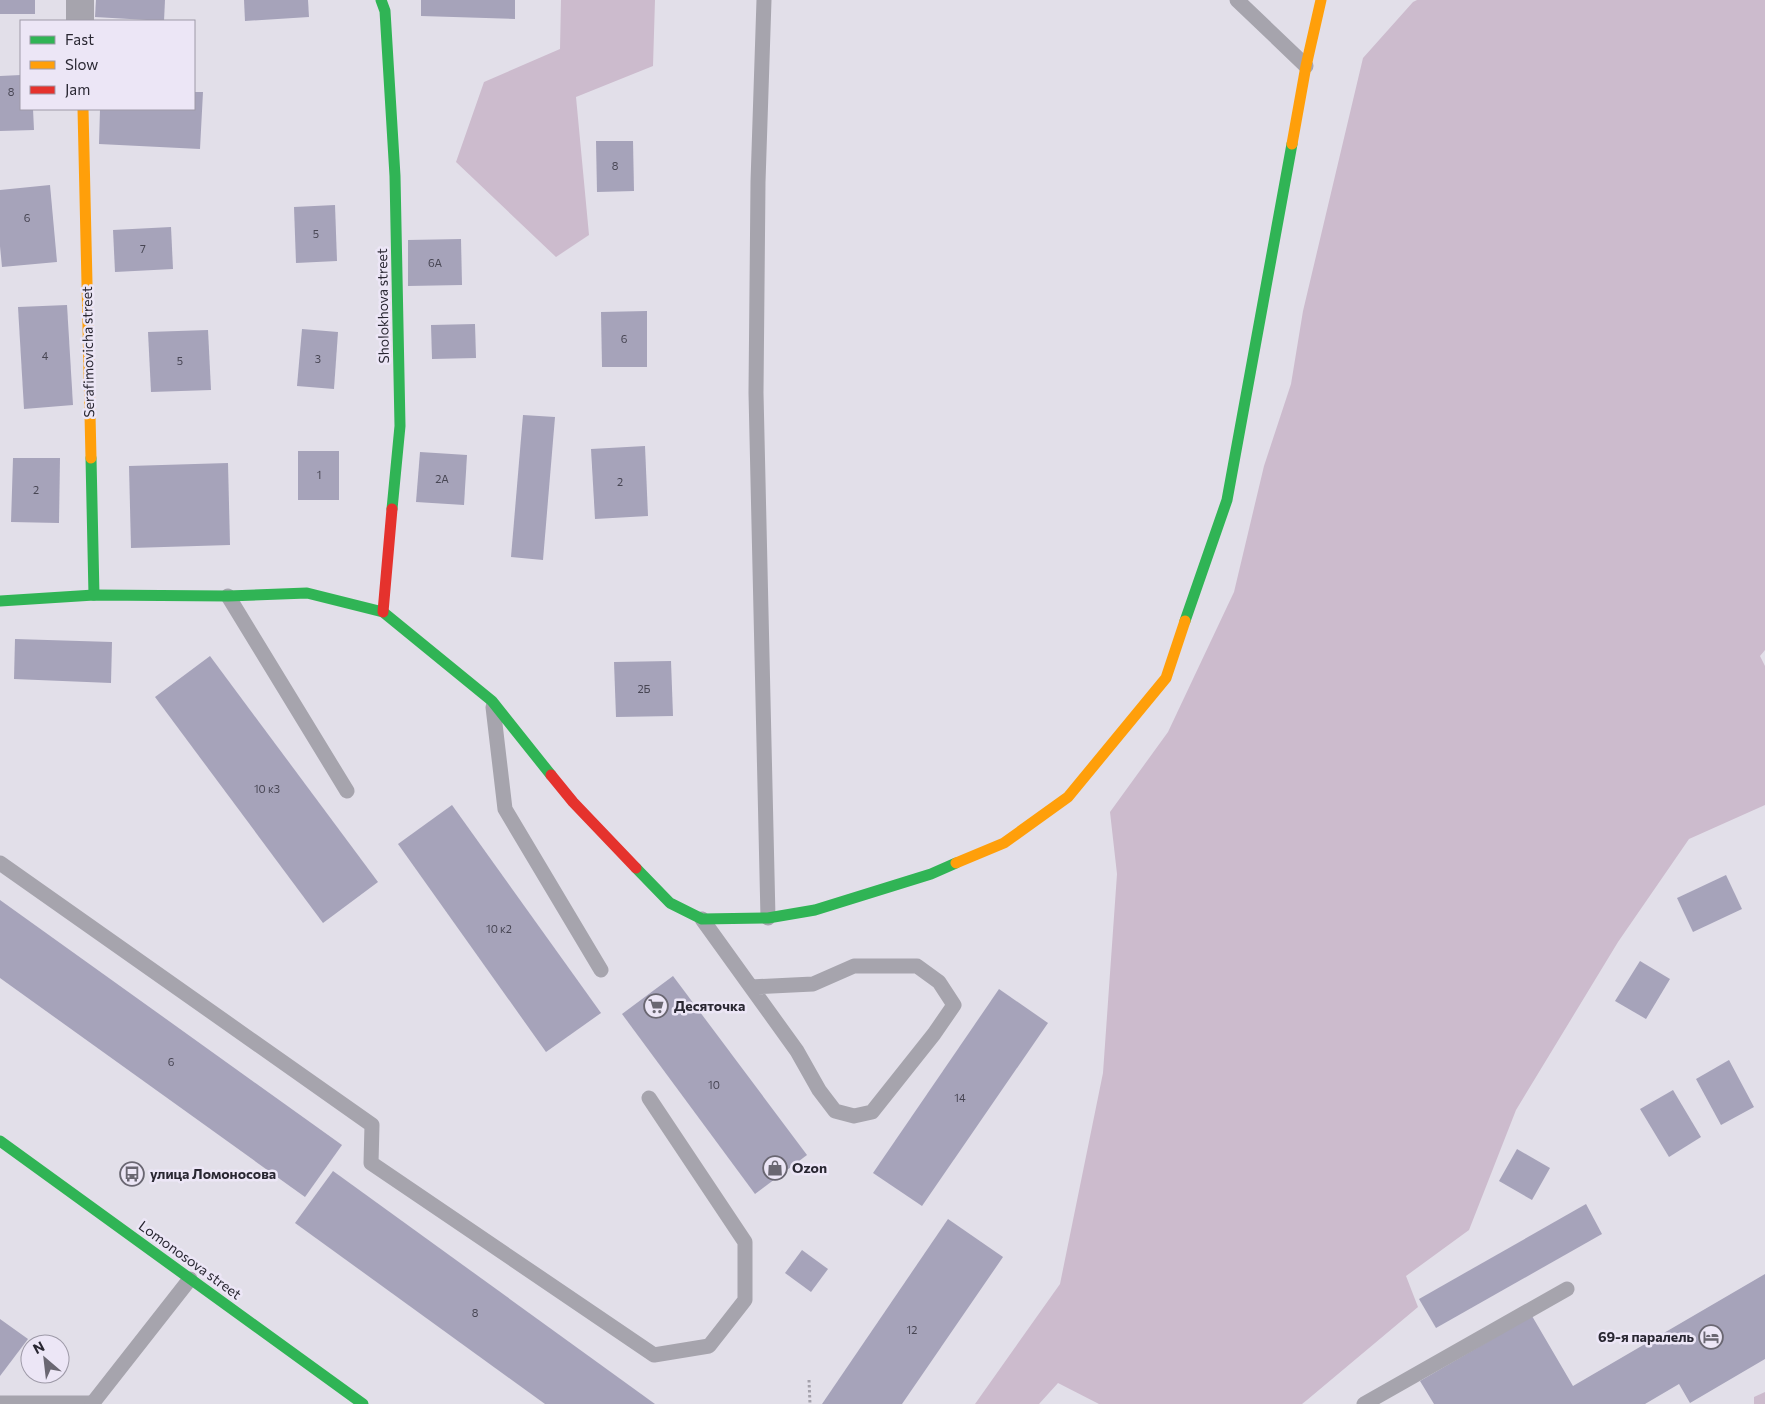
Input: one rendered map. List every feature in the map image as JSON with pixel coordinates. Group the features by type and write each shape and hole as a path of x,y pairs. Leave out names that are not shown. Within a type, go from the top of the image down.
{"street":[{"path":"80,0 80,20"},
{"name":"Sholokhova street","path":"381,0 385,11 395,176 400,426 383,612"},
{"path":"0,600 94,595 228,596 307,593 383,612 492,701 573,802 670,903 702,919 768,918 815,910 931,874 1004,843 1068,797 1166,678 1227,500 1306,66 1321,0"},
{"name":"Serafimovicha street","path":"82,110 94,595"},
{"name":"Lomonosova street","path":"0,1141 363,1404"}],"lane":[{"path":"764,0 758,182 756,393 768,918"},
{"path":"1237,0 1306,66"},
{"path":"228,596 347,791"},
{"path":"492,701 505,809 601,970"},
{"path":"0,863 372,1126 371,1163 654,1354 709,1346 745,1300 745,1242 649,1098"},
{"path":"702,919 796,1051 818,1090 835,1111 854,1116 872,1112 934,1034 954,1005 939,982 917,966 854,966 813,984 751,987"},
{"path":"0,1403 92,1404 190,1279"},
{"path":"1364,1404 1567,1288"}],"path":[{"path":"809,1380 810,1404"}],"shaded area":[{"path":"561,0 655,0 653,66 576,97 589,235 556,257 456,162 484,82 560,49"},
{"path":"1417,0 1765,0 1765,650 1760,656 1765,666 1765,805 1689,839 1618,942 1516,1110 1469,1230 1406,1276 1418,1307 1302,1404 1099,1404 1058,1383 1039,1404 975,1404 1060,1284 1103,1073 1117,874 1110,812 1168,732 1234,592 1264,466 1291,384 1303,311 1363,58 1413,2"},
{"path":"1765,1392 1765,1404 1754,1404 1754,1397"}],"building":[{"path":"0,0 35,0 35,14 0,14"},
{"path":"96,0 165,0 164,20 95,17"},
{"path":"244,0 308,0 309,17 245,21"},
{"path":"421,0 515,0 515,19 421,16"},
{"path":"20,75 20,110 33,110 34,130 0,131 0,76"},
{"path":"195,92 203,92 200,149 99,144 100,110 195,110"},
{"path":"596,141 633,141 634,191 597,192"},
{"path":"50,185 57,262 2,267 0,190"},
{"path":"335,205 337,261 296,263 294,207"},
{"path":"171,227 173,269 115,272 113,230"},
{"path":"461,239 462,285 408,286 408,240"},
{"path":"67,305 73,405 24,409 18,307"},
{"path":"647,311 647,367 602,367 601,312"},
{"path":"475,324 476,358 432,359 431,325"},
{"path":"302,329 338,332 334,389 297,386"},
{"path":"208,330 211,390 151,392 148,332"},
{"path":"523,415 555,417 543,560 511,557"},
{"path":"645,446 648,516 595,519 591,449"},
{"path":"298,451 339,451 339,500 298,500"},
{"path":"420,452 467,455 464,505 416,502"},
{"path":"13,458 60,458 59,523 11,522"},
{"path":"228,463 230,545 131,548 129,466"},
{"path":"15,639 112,642 111,683 14,679"},
{"path":"210,656 378,882 323,923 155,697"},
{"path":"671,661 673,716 616,717 614,662"},
{"path":"452,805 601,1013 546,1052 398,844"},
{"path":"1726,875 1742,909 1693,932 1677,898"},
{"path":"0,900 342,1145 305,1197 0,978"},
{"path":"1640,961 1670,979 1646,1019 1615,1001"},
{"path":"673,976 807,1155 755,1194 622,1014"},
{"path":"999,989 1048,1023 922,1206 873,1173"},
{"path":"1729,1060 1754,1107 1721,1125 1696,1079"},
{"path":"1673,1090 1701,1137 1669,1157 1640,1109"},
{"path":"1517,1149 1550,1168 1532,1200 1499,1181"},
{"path":"333,1171 655,1404 545,1404 295,1223"},
{"path":"1586,1204 1602,1234 1436,1328 1419,1299"},
{"path":"948,1219 1003,1257 902,1404 822,1404"},
{"path":"802,1250 828,1269 811,1292 785,1273"},
{"name":"69-я паралель","path":"1765,1274 1765,1359 1690,1403 1679,1384 1645,1404 1434,1404 1420,1381 1532,1316 1573,1386"},
{"path":"0,1319 21,1334 20,1350 0,1376"}],"traffic: fast":[{"path":"381,0 385,11 395,176 400,426 392,509"},
{"path":"1185,621 1227,500 1292,144"},
{"path":"91,458 94,595"},
{"path":"0,601 94,595 228,596 307,593 383,612 492,701 551,775"},
{"path":"636,868 670,903 702,919 768,918 815,910 931,874 956,863"},
{"path":"0,1141 363,1404"}],"traffic: slow":[{"path":"1292,144 1306,66 1321,0"},
{"path":"83,110 91,458"},
{"path":"956,863 1004,843 1068,797 1166,678 1185,621"}],"traffic: jam":[{"path":"383,612 392,509"},
{"path":"551,775 573,802 636,868"}],"place":[{"name":"Десяточка","path":"656,1006"},
{"name":"Ozon","path":"775,1168"},
{"name":"улица Ломоносова","path":"132,1174"},
{"name":"69-я паралель","path":"1711,1337"}]}
